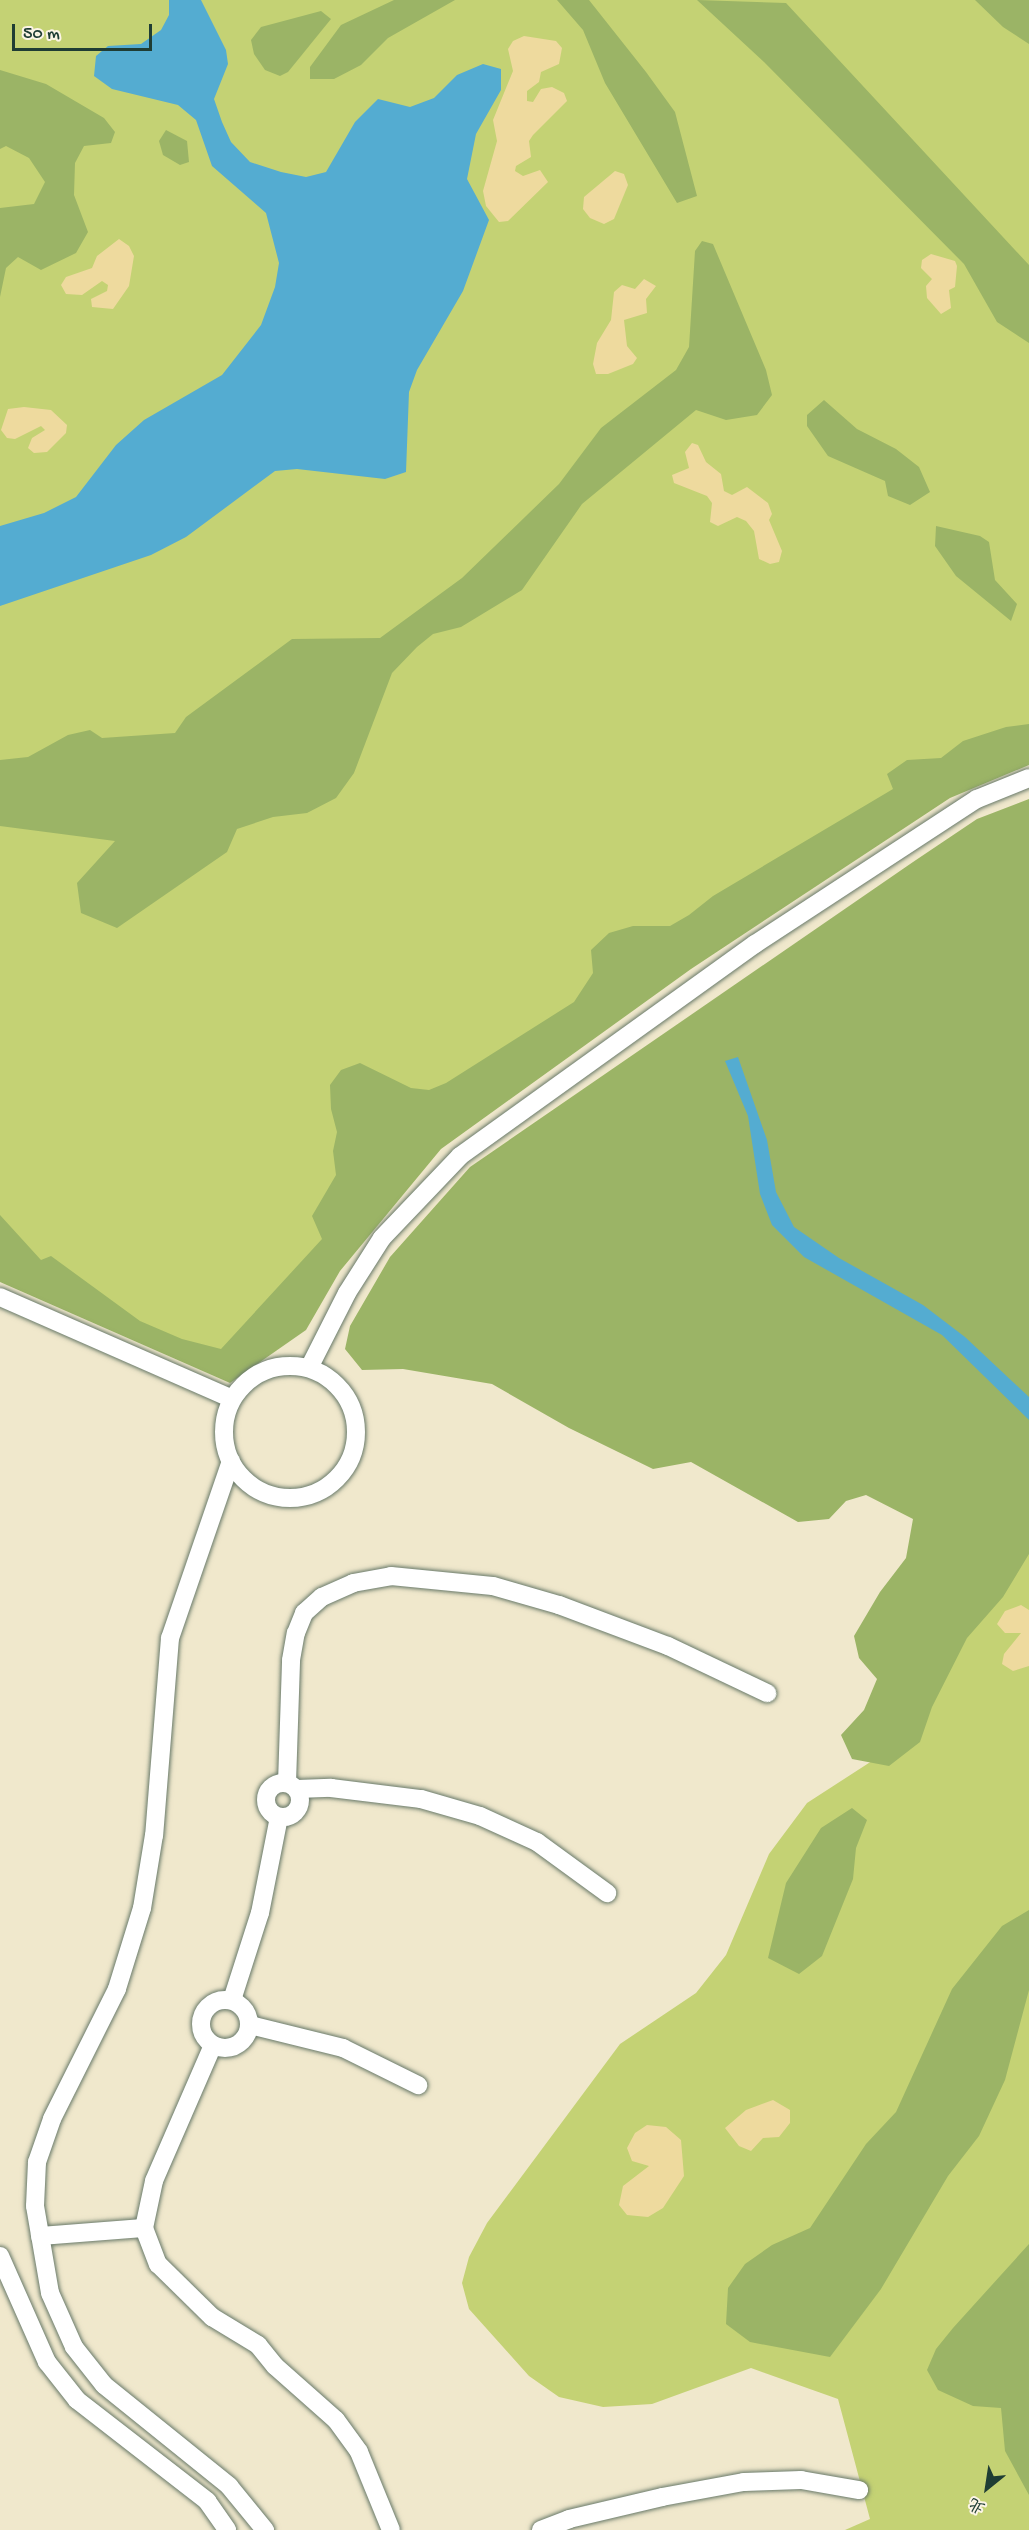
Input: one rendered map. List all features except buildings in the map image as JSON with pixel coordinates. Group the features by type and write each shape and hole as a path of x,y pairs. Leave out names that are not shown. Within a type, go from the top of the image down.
{"street":[{"path":"309,1368 347,1293 382,1238 460,1156 755,944 977,799 1029,778"},
{"path":"0,1297 232,1399"},
{"path":"287,1366 309,1368 329,1379 345,1394 354,1415 354,1448 340,1477 323,1490 303,1497 281,1497 261,1491 243,1479 231,1461 224,1441 225,1420 232,1399 246,1382 265,1370 287,1366"},
{"path":"231,1461 170,1638 154,1835 142,1908 117,1989 52,2119 37,2162 35,2206 50,2293 74,2347 98,2378 230,2486 265,2530"},
{"path":"607,1893 537,1842 480,1816 421,1799 332,1788 292,1786 276,1785 267,1793 269,1810 279,1817 290,1817 298,1810 301,1799 292,1786 291,1660 296,1633 310,1608 322,1597 353,1583 391,1576 493,1586 559,1605 668,1646 767,1694"},
{"path":"232,2000 260,1913 279,1817"},
{"path":"213,2045 201,2026 204,2011 216,2001 232,2000 245,2010 250,2025"},
{"path":"213,2045 237,2045 250,2025"},
{"path":"250,2025 343,2048 418,2085"},
{"path":"213,2045 154,2181 144,2228 158,2264 212,2317 258,2345 275,2366 336,2421 359,2452 391,2530"},
{"path":"40,2236 144,2228"},
{"path":"0,2256 47,2362 77,2400 207,2501 227,2530"},
{"path":"541,2530 570,2519 662,2496 744,2482 801,2480 859,2490"}],"green space":[{"path":"0,0 1029,0 1029,748 945,781 432,1144 224,1375 0,1272"},
{"path":"394,0 455,0 388,38 361,65 334,79 310,79 310,67 341,25"},
{"path":"557,0 589,0 675,112 697,196 677,203 605,83 583,30"},
{"path":"697,0 786,3 1029,265 1029,343 997,322 964,264 764,62"},
{"path":"975,0 1029,0 1029,44 1003,27"},
{"path":"321,11 331,19 288,72 280,76 265,70 254,54 251,40 261,27"},
{"path":"0,70 46,84 104,118 115,132 111,143 84,146 75,163 74,195 88,232 76,253 41,270 18,257 6,268 0,297 0,208 34,204 45,182 29,158 6,146 0,149"},
{"path":"166,130 187,141 189,162 180,165 163,155 159,141"},
{"path":"702,241 713,244 766,370 772,395 757,415 726,420 696,410 582,504 522,590 461,627 433,634 417,647 392,673 354,773 336,798 307,813 273,817 237,829 227,852 117,928 81,913 77,883 115,841 0,826 0,760 28,757 68,735 90,730 102,738 175,733 186,717 292,639 380,638 462,578 559,484 601,428 676,370 689,347 695,251"},
{"path":"824,400 857,429 896,449 919,467 930,492 910,505 888,496 885,481 828,456 807,426 807,415"},
{"path":"936,526 980,536 989,542 995,580 1017,604 1011,621 956,576 935,546"},
{"path":"1029,724 1029,765 950,798 691,969 441,1149 340,1271 306,1330 230,1383 0,1282 0,1215 41,1260 51,1256 140,1321 182,1339 221,1349 322,1239 312,1216 336,1175 333,1151 337,1132 331,1109 330,1085 341,1070 360,1063 411,1088 429,1090 446,1083 574,1002 593,973 591,950 609,933 633,926 670,926 689,915 713,896 893,789 887,774 907,760 941,758 963,741 1006,727"},
{"path":"1029,799 1029,1554 1003,1597 967,1638 932,1707 920,1742 889,1766 852,1759 841,1735 864,1710 877,1679 859,1658 854,1636 880,1592 906,1558 913,1519 866,1495 846,1501 829,1519 798,1522 691,1462 653,1469 569,1428 492,1384 403,1369 362,1370 345,1349 350,1326 390,1257 470,1167 977,819"},
{"path":"1029,1454 1029,2530 845,2530 870,2519 838,2399 751,2368 652,2404 603,2407 559,2397 529,2376 469,2309 462,2283 469,2257 487,2223 620,2044 696,1993 726,1955 769,1854 807,1803 892,1748"},
{"path":"852,1808 867,1820 856,1848 853,1879 822,1956 799,1974 768,1958 786,1883 821,1828"},
{"path":"1029,1910 1029,1990 1005,2080 979,2136 948,2176 881,2289 830,2357 750,2342 726,2324 728,2288 745,2264 772,2245 810,2228 866,2144 896,2112 952,1989 1002,1926"},
{"path":"1029,2244 1029,2495 1005,2451 1001,2408 973,2406 938,2390 927,2370 936,2349 953,2328"}],"sand":[{"path":"524,36 556,41 562,48 559,64 541,72 539,82 527,91 527,101 533,102 541,89 552,87 564,93 567,101 529,141 531,157 516,166 515,171 523,176 540,170 548,182 508,221 499,222 486,206 483,191 497,141 493,120 513,71 508,49 513,41"},
{"path":"615,171 624,174 628,185 614,219 604,224 590,218 583,209 584,197"},
{"path":"119,239 129,246 134,256 129,286 113,309 92,307 91,299 107,291 108,285 102,281 82,295 66,294 61,285 66,277 92,268 97,256"},
{"path":"931,254 955,261 957,266 955,287 949,290 951,308 941,314 927,298 926,286 932,279 921,268 922,260"},
{"path":"644,279 656,286 646,299 647,313 624,320 627,346 637,358 633,364 608,374 596,374 593,364 597,343 611,320 614,292 622,285 635,289"},
{"path":"24,407 51,410 67,425 66,433 47,452 34,453 28,448 32,438 45,430 41,426 15,439 7,438 1,430 8,409"},
{"path":"692,443 698,445 706,462 721,474 724,491 732,495 747,487 768,503 772,514 769,520 782,551 779,562 770,564 759,559 754,531 746,521 737,517 718,526 710,522 712,503 707,496 674,483 672,475 689,468 685,452"},
{"path":"1021,1605 1029,1610 1029,1666 1013,1671 1002,1664 1004,1654 1021,1633 1005,1633 997,1624 1005,1611"},
{"path":"773,2100 790,2110 790,2123 779,2137 763,2138 751,2151 739,2146 725,2128 746,2110"},
{"path":"647,2125 666,2127 681,2140 684,2176 663,2208 648,2217 627,2215 619,2205 623,2186 649,2166 632,2161 627,2148 635,2133"}],"water":[{"path":"169,0 201,0 226,50 228,64 214,99 231,142 250,162 281,172 306,177 326,172 355,122 378,99 410,107 434,98 457,75 483,64 501,69 501,90 476,134 467,179 489,220 463,291 417,370 409,392 406,472 385,479 297,469 275,471 186,537 151,555 0,606 0,526 44,513 76,497 116,445 144,420 222,375 261,325 275,287 279,263 266,213 212,166 196,120 178,105 112,89 94,76 96,56 108,46 141,44 161,30 169,15"},
{"path":"738,1057 767,1140 776,1192 794,1227 839,1258 923,1305 965,1337 1029,1397 1029,1420 942,1335 804,1257 772,1225 760,1194 748,1116 725,1061"}]}
